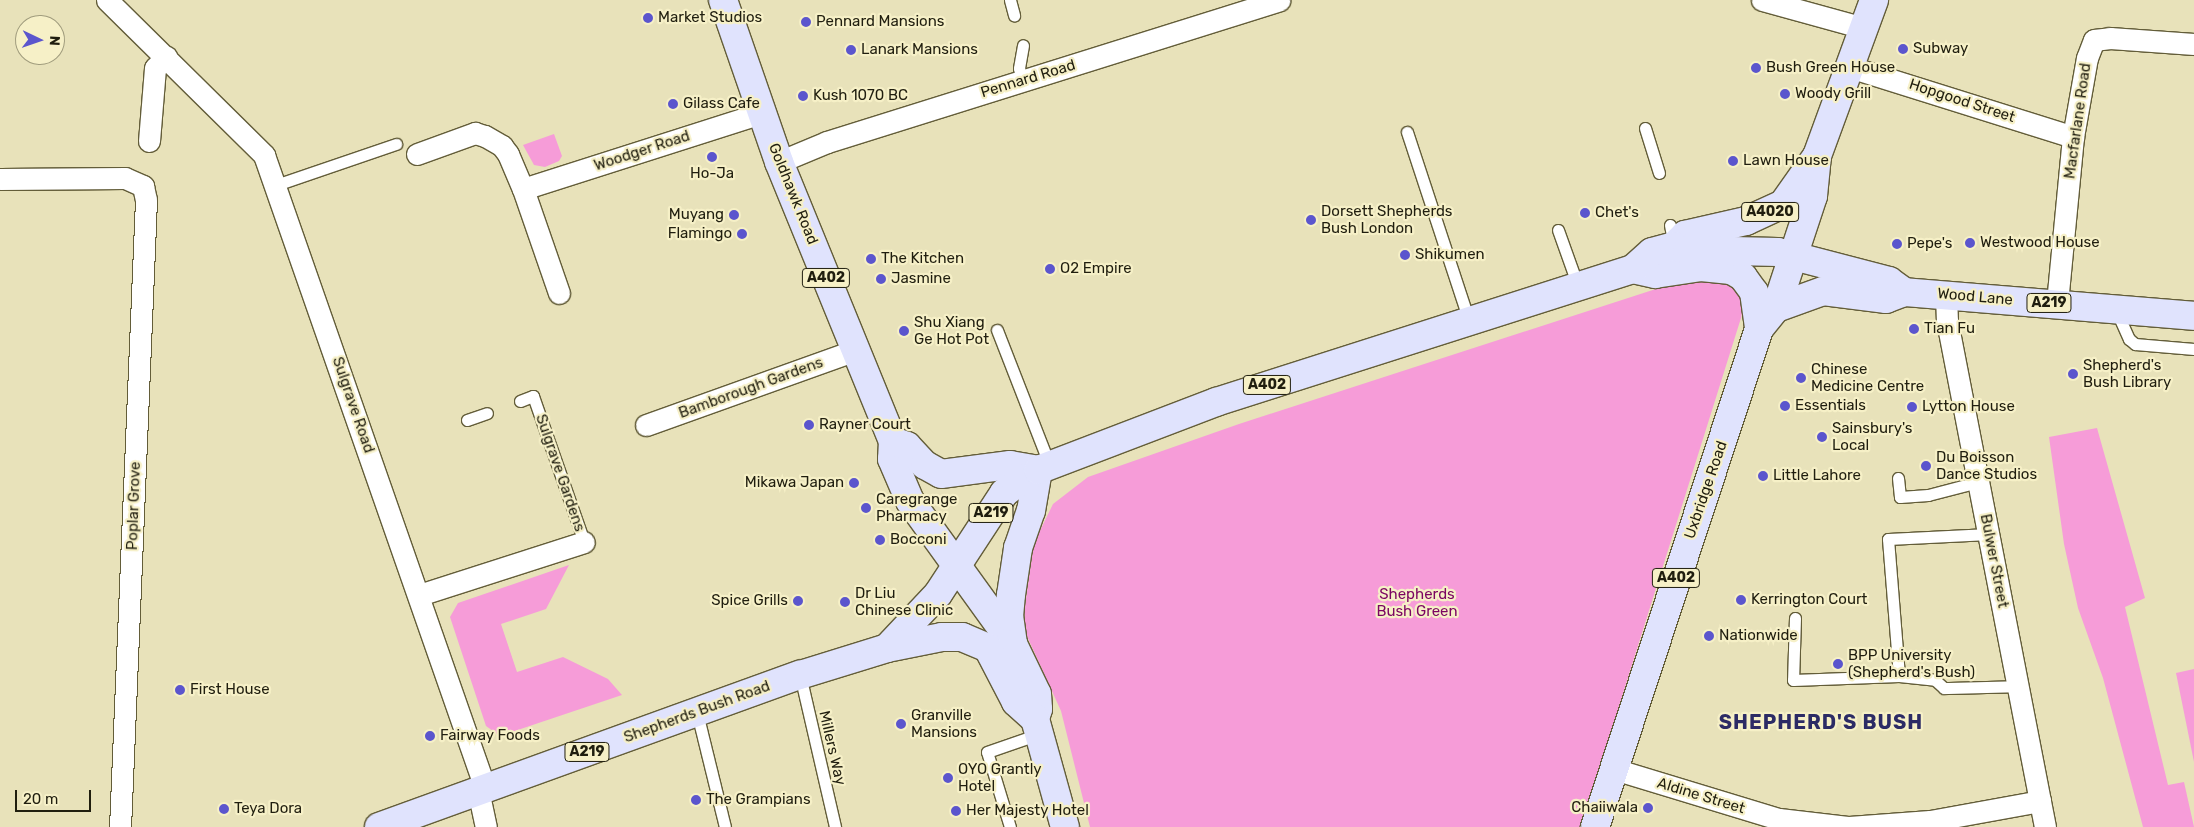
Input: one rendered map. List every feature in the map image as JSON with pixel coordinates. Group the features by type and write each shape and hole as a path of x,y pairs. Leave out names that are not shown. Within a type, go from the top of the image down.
{"main road":[{"name":"Goldhawk Road","path":"723,0 779,162 893,442 892,459 910,501 956,567"},
{"name":"Uxbridge Road","path":"1672,236 1746,221 1774,211 1790,195 1816,156 1874,0"},
{"name":"Uxbridge Road","path":"1595,827 1759,329 1776,308 1813,196 1816,156"},
{"name":"A219","path":"1632,268 1672,236 1687,250 1778,252 1793,256"},
{"name":"Wood Lane","path":"1793,256 1889,281 1904,292"},
{"name":"A402","path":"1013,644 1009,617 1018,548 1044,468 1216,402 1632,268 1655,274 1701,267 1731,270 1743,277 1754,292 1759,329"},
{"name":"Wood Lane","path":"1776,308 1823,291 1886,299 1904,292 2057,303 2194,316"},
{"path":"893,442 907,446 925,465 941,474 1010,465 1044,468"},
{"name":"A219","path":"956,567 1004,493 1044,468"},
{"name":"A402","path":"956,567 1013,644 1037,694 1037,726 1066,827"},
{"name":"Shepherds Bush Road","path":"379,827 800,675 887,648 938,594 956,567"},
{"name":"A219","path":"887,648 942,637 962,637 981,643 993,654 1016,702 1037,726"}],"street":[{"name":"Sulgrave Road","path":"107,0 264,155 419,595 481,789 486,827"},
{"name":"Pennard Road","path":"779,162 827,142 1279,0"},
{"path":"1762,0 1864,28"},
{"name":"Macfarlane Road","path":"2057,303 2073,136 2087,58 2094,40 2110,38 2194,44"},
{"path":"149,141 155,68 166,57"},
{"name":"Hopgood Street","path":"1850,67 2073,136"},
{"name":"Woodger Road","path":"523,189 761,113"},
{"path":"418,154 476,133 502,146 508,154 523,189 559,293"},
{"name":"Poplar Grove","path":"0,178 125,178 143,186 146,200 120,827"},
{"name":"Bulwer Street","path":"1946,294 1947,321 2045,827"},
{"name":"Bamborough Gardens","path":"646,425 856,350"},
{"name":"Sulgrave Gardens","path":"419,595 584,542"},
{"name":"Aldine Street","path":"1614,769 1779,819 1849,827 1930,821 2040,801"}],"lane":[{"path":"1010,0 1014,15"},
{"path":"1022,81 1019,68 1023,45"},
{"path":"1645,128 1659,173"},
{"path":"1407,132 1469,321"},
{"path":"276,185 396,144"},
{"path":"1558,230 1578,286"},
{"path":"2116,309 2129,339 2135,344 2194,349"},
{"path":"997,330 1044,468"},
{"name":"Sulgrave Gardens","path":"520,401 534,396 584,542"},
{"path":"467,420 486,413"},
{"path":"1898,478 1900,497 1928,495 1978,482"},
{"path":"1898,676 1888,539 1989,534"},
{"path":"1795,618 1793,680 1898,676 1935,680 1944,688 2019,686"},
{"name":"Millers Way","path":"800,675 836,827"},
{"path":"697,713 724,827"},
{"path":"1010,827 987,752 1037,726"}],"green space":[{"path":"554,134 562,156 559,161 545,167 534,165 523,145"},
{"name":"Shepherds Bush Green","path":"1719,274 1745,298 1741,318 1581,827 1090,827 1061,711 1026,634 1024,612 1034,543 1053,504 1088,477 1239,424 1699,275"},
{"path":"2097,428 2145,598 2125,607 2168,785 2184,782 2194,827 2143,827 2103,678 2078,608 2064,544 2049,437"},
{"path":"569,565 546,609 501,624 517,672 563,657 608,679 622,695 500,736 486,726 450,617 458,603"},
{"path":"2194,669 2194,762 2176,673"}],"place":[{"name":"Market Studios","path":"648,18"},
{"name":"Pennard Mansions","path":"806,22"},
{"name":"Subway","path":"1903,49"},
{"name":"Lanark Mansions","path":"851,50"},
{"name":"Bush Green House","path":"1756,68"},
{"name":"Woody Grill","path":"1785,94"},
{"name":"Kush 1070 BC","path":"803,96"},
{"name":"Gilass Cafe","path":"673,104"},
{"name":"Ho-Ja","path":"712,157"},
{"name":"Lawn House","path":"1733,161"},
{"name":"Chet's","path":"1585,213"},
{"name":"Muyang","path":"734,215"},
{"name":"Dorsett Shepherds Bush London","path":"1311,220"},
{"name":"Flamingo","path":"742,234"},
{"name":"Westwood House","path":"1970,243"},
{"name":"Pepe's","path":"1897,244"},
{"name":"Shikumen","path":"1405,255"},
{"name":"The Kitchen","path":"871,259"},
{"name":"O2 Empire","path":"1050,269"},
{"name":"Jasmine","path":"881,279"},
{"name":"Tian Fu","path":"1914,329"},
{"name":"Shu Xiang Ge Hot Pot","path":"904,331"},
{"name":"Shepherd's Bush Library","path":"2073,374"},
{"name":"Chinese Medicine Centre","path":"1801,378"},
{"name":"Essentials","path":"1785,406"},
{"name":"Lytton House","path":"1912,407"},
{"name":"Rayner Court","path":"809,425"},
{"name":"Sainsbury's Local","path":"1822,437"},
{"name":"Du Boisson Dance Studios","path":"1926,466"},
{"name":"Little Lahore","path":"1763,476"},
{"name":"Mikawa Japan","path":"854,483"},
{"name":"Caregrange Pharmacy","path":"866,508"},
{"name":"Bocconi","path":"880,540"},
{"name":"Kerrington Court","path":"1741,600"},
{"name":"Spice Grills","path":"798,601"},
{"name":"Dr Liu Chinese Clinic","path":"845,602"},
{"name":"Nationwide","path":"1709,636"},
{"name":"BPP University (Shepherd's Bush)","path":"1838,664"},
{"name":"First House","path":"180,690"},
{"name":"Granville Mansions","path":"901,724"},
{"name":"Fairway Foods","path":"430,736"},
{"name":"OYO Grantly Hotel","path":"948,778"},
{"name":"The Grampians","path":"696,800"},
{"name":"Chaiiwala","path":"1648,808"},
{"name":"Teya Dora","path":"224,809"},
{"name":"Her Majesty Hotel","path":"956,811"}],"district":[{"name":"SHEPHERD'S BUSH","path":"1821,722"}]}
